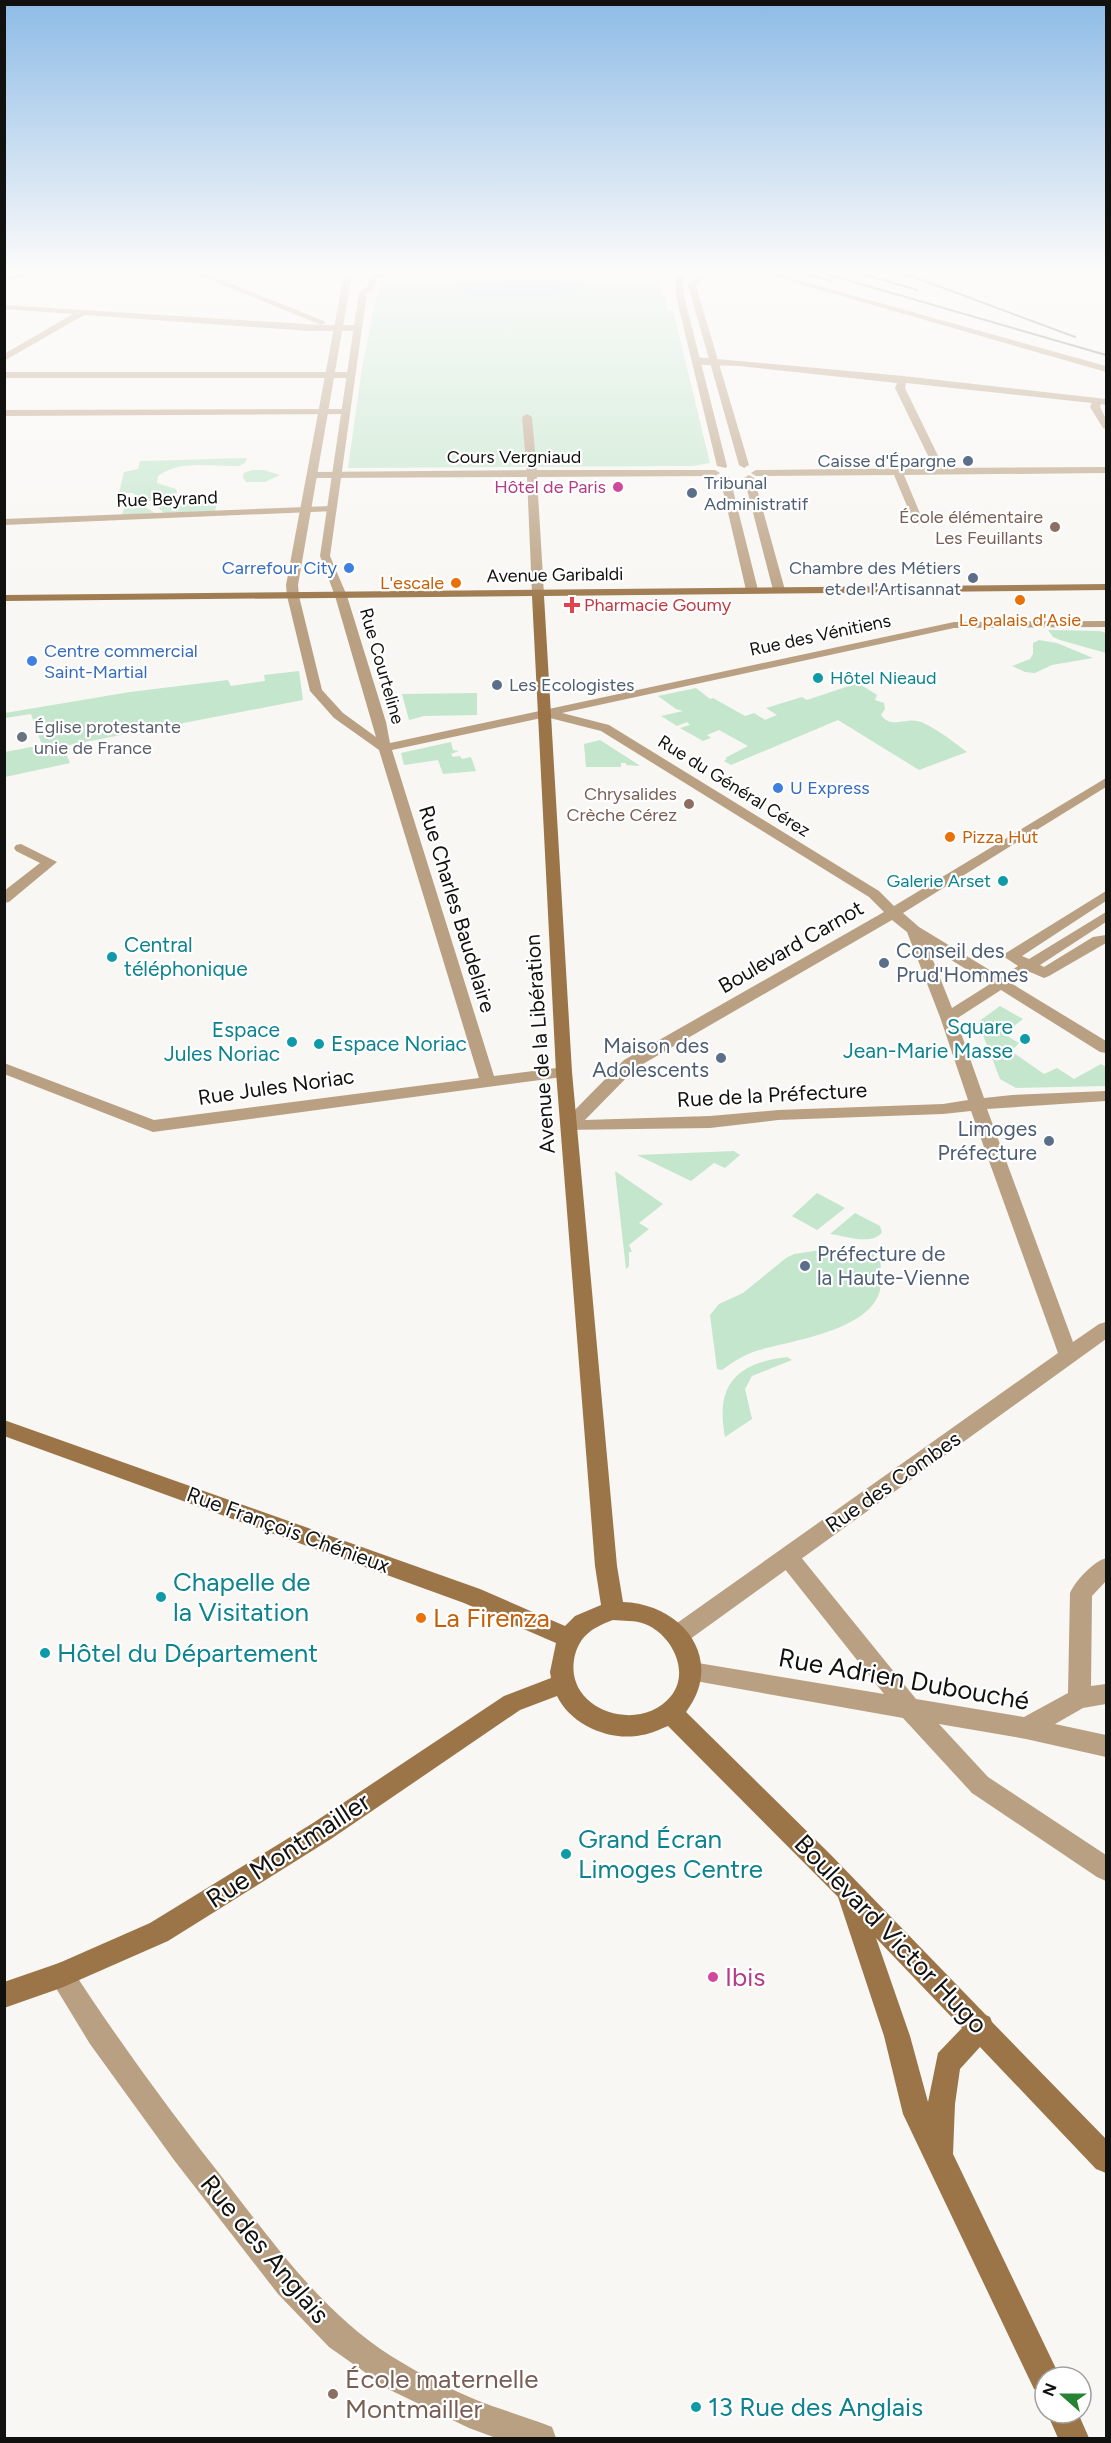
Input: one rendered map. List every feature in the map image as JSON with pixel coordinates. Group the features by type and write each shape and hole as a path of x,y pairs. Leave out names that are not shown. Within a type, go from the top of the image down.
{"main road":[{"name":"Avenue Garibaldi","path":"4,598 1107,587"},
{"name":"Avenue de la Libération","path":"538,594 564,1072 606,1566 613,1611"},
{"name":"Rue François Chénieux","path":"4,1428 472,1596 568,1638"},
{"path":"613,1611 649,1615 665,1623 678,1635 688,1654 692,1672 686,1694 671,1713 642,1726 609,1725 580,1711 561,1684 559,1663 568,1638 586,1621 613,1611"},
{"name":"Rue Montmailler","path":"4,1995 61,1975 159,1932 322,1831 512,1703 561,1684"},
{"name":"Boulevard Victor Hugo","path":"671,1713 821,1862 1107,2159"},
{"path":"848,1892 897,2036 916,2114 939,2156 1039,2365"},
{"path":"939,2156 941,2104 948,2063 981,2026"},
{"path":"1068,2425 1074,2439"}],"street":[{"path":"328,388 292,585 293,596 316,691 323,702 349,725 385,748"},
{"name":"Rue Courteline","path":"348,388 325,556 341,596 380,722 385,748"},
{"path":"702,388 752,590"},
{"path":"723,388 744,465"},
{"path":"900,388 940,471"},
{"path":"979,388 1102,401"},
{"path":"1102,401 1095,407 1107,426"},
{"path":"4,413 344,411"},
{"name":"Avenue de la Libération","path":"527,417 538,594"},
{"path":"721,472 744,465 752,468 778,590"},
{"path":"721,472 752,475 897,471 1107,470"},
{"path":"897,471 919,523"},
{"name":"Cours Vergniaud","path":"313,475 721,472"},
{"name":"Rue Beyrand","path":"4,522 331,509"},
{"name":"Rue des Vénitiens","path":"385,748 954,625 1107,624"},
{"name":"Rue du Général Cérez","path":"544,713 605,728 874,894 914,930 1107,1048"},
{"name":"Rue Charles Baudelaire","path":"385,748 488,1082"},
{"name":"Boulevard Carnot","path":"569,1126 630,1064 893,913 1107,782"},
{"path":"4,899 50,862 21,848"},
{"path":"1107,895 1011,956 1044,973 1098,940 1107,937"},
{"path":"948,1017 1107,916"},
{"path":"914,930 948,1017 1069,1357"},
{"name":"Rue Jules Noriac","path":"4,1068 153,1126 564,1072"},
{"name":"Rue de la Préfecture","path":"569,1126 710,1122 778,1115 943,1109 977,1103 1107,1096"},
{"name":"Rue des Combes","path":"678,1635 1105,1332"},
{"path":"788,1557 910,1708 980,1785 1107,1869"},
{"path":"1079,1698 1081,1593 1107,1567"},
{"name":"Rue Adrien Dubouché","path":"692,1672 1026,1728 1107,1746"},
{"path":"1026,1728 1079,1698 1107,1694"},
{"name":"Rue des Anglais","path":"61,1975 170,2133 249,2236 314,2312 356,2350 402,2381 458,2408 542,2439"}],"green space":[{"path":"359,388 692,388 710,463 692,466 348,468"},
{"path":"247,458 245,463 239,466 197,465 166,471 158,476 157,483 176,489 177,493 146,502 144,506 155,513 122,515 126,501 132,501 134,493 119,493 124,472 138,469 140,461"},
{"path":"264,470 280,475 265,482 246,482 243,478 244,473"},
{"path":"175,497 214,497 218,500 215,511 164,513 155,505"},
{"path":"1048,630 1106,633 1106,653 1060,640 1053,637"},
{"path":"1039,640 1057,643 1093,658 1052,665 1035,673 1025,672 1012,666 1030,659 1033,654 1033,643"},
{"path":"299,671 303,700 54,748 56,755 66,753 70,763 5,777 5,752 42,745 31,714 5,718 5,713 130,692 228,680 231,686 265,681 264,675"},
{"path":"858,683 877,695 875,700 884,703 885,709 881,715 885,719 893,722 912,720 923,723 943,734 967,752 919,770 838,720 731,765 724,761 727,759 725,758 748,746 719,730 707,735 711,738 703,741 680,728 690,725 687,722 677,726 661,716 683,711 676,709 658,696 696,688 710,699 713,698 745,716 754,713 765,720 777,715 766,708 802,697 807,700"},
{"path":"477,693 477,715 424,716 409,720 402,694"},
{"path":"600,740 639,766 621,763 621,767 586,767 584,744"},
{"path":"451,742 453,750 459,751 451,754 453,757 460,756 462,759 471,757 476,771 443,774 438,760 404,765 401,753"},
{"path":"1000,1006 1023,1019 1010,1029 1009,1037 1019,1043 1011,1051 1044,1074 1057,1068 1074,1079 1101,1064 1106,1067 1106,1086 1016,1088 1000,1079 978,1022"},
{"path":"734,1151 740,1155 725,1168 714,1163 691,1181 637,1155"},
{"path":"615,1171 663,1204 639,1223 649,1229 629,1245 632,1252 629,1252 629,1266 626,1269"},
{"path":"817,1193 845,1208 817,1230 792,1216"},
{"path":"855,1213 880,1226 882,1232 878,1236 866,1239 830,1234"},
{"path":"850,1249 873,1252 880,1259 881,1287 870,1308 858,1318 825,1333 754,1352 739,1358 722,1370 717,1369 710,1315 719,1304 743,1293 794,1254"},
{"path":"787,1357 792,1360 752,1376 745,1389 752,1419 725,1437 723,1403 733,1380 742,1371 754,1365"}],"place":[{"name":"Caisse d'Épargne","path":"968,461"},
{"name":"Hôtel de Paris","path":"618,487"},
{"name":"Tribunal Administratif","path":"692,493"},
{"name":"École élémentaire Les Feuillants","path":"1055,527"},
{"name":"Carrefour City","path":"349,568"},
{"name":"Chambre des Métiers et de l'Artisannat","path":"973,578"},
{"name":"L'escale","path":"456,583"},
{"name":"Le palais d'Asie","path":"1020,600"},
{"name":"Pharmacie Goumy","path":"572,605"},
{"name":"Centre commercial Saint-Martial","path":"32,661"},
{"name":"Hôtel Nieaud","path":"818,678"},
{"name":"Les Ecologistes","path":"497,685"},
{"name":"Église protestante unie de France","path":"22,737"},
{"name":"U Express","path":"778,788"},
{"name":"Chrysalides Crèche Cérez","path":"689,804"},
{"name":"Pizza Hut","path":"950,837"},
{"name":"Galerie Arset","path":"1003,881"},
{"name":"Central téléphonique","path":"112,957"},
{"name":"Conseil des Prud'Hommes","path":"884,963"},
{"name":"Square Jean-Marie Masse","path":"1025,1039"},
{"name":"Espace Jules Noriac","path":"292,1042"},
{"name":"Espace Noriac","path":"319,1044"},
{"name":"Maison des Adolescents","path":"721,1058"},
{"name":"Limoges Préfecture","path":"1049,1141"},
{"name":"Préfecture de la Haute-Vienne","path":"805,1266"},
{"name":"Chapelle de la Visitation","path":"161,1597"},
{"name":"La Firenza","path":"421,1618"},
{"name":"Hôtel du Département","path":"45,1653"},
{"name":"Grand Écran Limoges Centre","path":"566,1854"},
{"name":"Ibis","path":"713,1977"},
{"name":"École maternelle Montmailler","path":"333,2394"},
{"name":"13 Rue des Anglais","path":"696,2407"}]}
